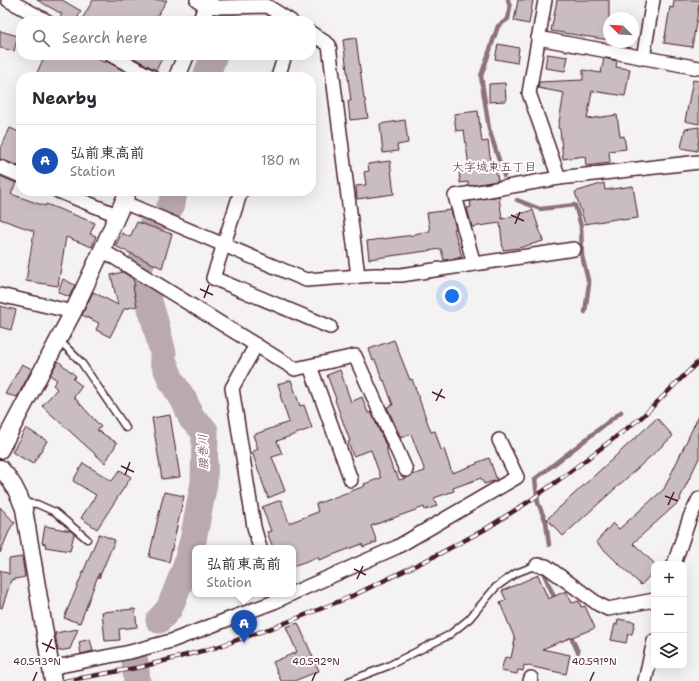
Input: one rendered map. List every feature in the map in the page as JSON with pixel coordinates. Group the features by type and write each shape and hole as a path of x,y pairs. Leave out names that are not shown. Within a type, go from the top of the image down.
{"street":[{"path":"8,0 38,16"},
{"path":"545,0 528,93 559,178"},
{"path":"643,58 653,0"},
{"path":"205,16 213,4 267,6 283,16"},
{"path":"316,36 329,45 358,276"},
{"path":"538,38 699,68"},
{"path":"120,60 143,72"},
{"path":"179,72 184,60"},
{"path":"280,72 283,60"},
{"path":"474,264 455,196 559,178 699,162"},
{"path":"0,168 16,174"},
{"path":"85,196 122,203 306,280 358,276 401,275 574,250"},
{"path":"239,196 213,278 330,328"},
{"path":"0,450 73,312 122,203"},
{"path":"102,250 295,369 356,356 406,470"},
{"path":"0,295 73,312"},
{"path":"256,345 232,388 254,527 259,545"},
{"path":"310,366 351,480"},
{"path":"296,592 397,547 517,477 499,440"},
{"path":"0,468 11,481 22,502 52,674 171,641 272,598"},
{"path":"675,561 694,518 699,499"},
{"path":"537,565 546,566 598,604 608,609 651,601"},
{"path":"645,681 651,654"}],"lane":[{"path":"59,340 81,362 126,428"},
{"path":"22,502 37,504 55,512 87,540"},
{"path":"353,680 388,666 449,634 468,619 496,588 516,573 537,565"}],"building":[{"path":"37,0 62,0 81,11 78,16 61,16 62,14"},
{"path":"93,0 167,0 157,16 84,16"},
{"path":"518,0 533,0 529,24 514,21"},
{"path":"557,0 609,0 609,12 603,12 603,39 551,31"},
{"path":"674,0 699,0 692,47 664,43 670,7 673,8"},
{"path":"0,31 16,35 14,51 0,48"},
{"path":"356,38 368,118 350,120 348,101 351,101 343,40"},
{"path":"498,44 519,48 517,63 495,59"},
{"path":"547,54 568,57 565,71 545,68"},
{"path":"604,58 617,61 616,67 630,69 625,96 592,91 587,119 617,115 620,137 624,136 626,149 609,151 610,163 586,166 585,156 563,159 560,129 558,128 564,93 538,88 539,82 583,80 583,70 601,73"},
{"path":"43,60 100,60 105,63 106,61 126,72 37,72"},
{"path":"137,60 161,60 156,70"},
{"path":"693,80 699,81 699,124 685,121"},
{"path":"505,83 506,101 489,102 489,84"},
{"path":"478,111 482,142 488,141 491,164 495,163 498,181 468,186 468,182 460,183 459,168 469,167 464,130 456,131 454,114"},
{"path":"405,120 408,143 397,145 398,151 383,153 380,124"},
{"path":"699,127 697,151 681,148 685,129"},
{"path":"10,128 16,131 16,165 0,159 0,150"},
{"path":"390,161 394,194 357,199 356,186 366,185 364,172 369,171 368,164"},
{"path":"0,176 16,183 11,194 45,206 46,204 95,223 90,234 96,236 92,247 66,237 58,286 26,281 34,231 0,219"},
{"path":"604,183 605,190 633,186 638,218 622,220 622,218 585,224 575,192"},
{"path":"499,196 502,219 533,210 543,241 519,248 503,250 500,223 472,227 467,208 471,207 470,201"},
{"path":"451,210 456,229 454,229 462,257 444,260 441,249 369,259 367,241 414,235 430,231 427,213"},
{"path":"137,222 172,234 162,268 115,246 122,233 130,237"},
{"path":"123,272 133,279 137,306 124,309 110,337 96,330 99,323 82,315 93,292 118,305 111,275"},
{"path":"63,279 75,285 69,297 58,292"},
{"path":"0,306 16,310 11,330 0,327"},
{"path":"394,340 410,380 412,379 431,432 435,431 441,450 444,449 452,473 489,458 497,480 484,484 481,478 453,488 454,491 434,498 437,506 425,510 424,507 371,526 377,542 363,547 362,544 319,560 318,557 296,565 296,545 272,545 267,532 271,531 262,507 281,500 289,523 318,512 316,504 365,486 364,484 381,478 371,450 353,456 348,442 350,441 327,375 340,370 351,402 362,397 368,413 371,412 387,448 387,453 394,473 396,472 399,480 425,471 411,434 401,438 387,407 393,405 384,380 383,381 375,360 373,361 369,349"},
{"path":"58,361 76,376 73,379 82,386 74,397 101,427 97,430 117,443 105,463 42,406 57,389 53,385 57,380 50,375"},
{"path":"22,364 32,369 17,397 5,394"},
{"path":"291,380 300,406 304,405 312,428 277,441 282,454 272,457 285,491 268,498 252,452 258,449 253,435 289,422 278,384"},
{"path":"170,415 180,477 162,479 152,418"},
{"path":"699,415 699,458 680,498 681,500 633,543 652,561 651,574 641,585 596,542 613,523 619,529 664,489"},
{"path":"657,418 673,436 563,536 547,519"},
{"path":"26,428 47,441 33,464 12,452"},
{"path":"83,463 112,481 120,470 131,477 97,529 81,518 96,495 73,481"},
{"path":"164,492 184,496 169,562 149,557"},
{"path":"0,507 15,523 11,527 0,553"},
{"path":"45,526 71,531 74,534 70,551 45,547 46,544 42,543"},
{"path":"99,534 115,540 99,578 99,573 80,623 64,618"},
{"path":"22,557 25,577 11,580 2,608 0,607 0,570 9,574 9,559"},
{"path":"538,575 548,599 566,591 572,603 579,601 581,607 585,606 595,628 542,649 570,655 566,674 524,665 523,671 518,670 517,674 501,671 505,657 511,658 515,639 500,603 506,600 502,591"},
{"path":"135,609 137,627 119,629 120,640 105,641 102,612"},
{"path":"618,619 635,622 632,634 628,634 626,643 611,640 615,624 617,625"},
{"path":"298,623 319,671 294,681 281,681 273,662 297,652 286,627"},
{"path":"78,629 70,649 58,651 55,633"},
{"path":"90,639 93,651 81,654 79,642"}],"waterway":[{"name":"腰巻川","path":"221,16 228,0"},
{"path":"504,176 489,129 481,76 498,26 508,19 510,7 508,0"},
{"name":"腰巻川","path":"208,72 212,60"},
{"name":"腰巻川","path":"169,209 172,204 173,196"},
{"path":"517,200 540,209 575,205 581,226 582,256 589,284 585,312"},
{"name":"腰巻川","path":"141,264 151,227"},
{"name":"腰巻川","path":"143,289 154,318 163,353 163,360 172,382 184,400 192,419 205,431 204,483 193,540 185,569 169,609 159,620"},
{"path":"549,545 546,522 538,503 535,479 621,412"},
{"path":"544,574 556,601"},
{"path":"569,632 578,652"},
{"name":"腰巻川","path":"135,662 137,681"}],"railway":[{"path":"65,681 141,667 217,647 280,625 350,597 435,556 484,530 528,502 567,474 642,417 699,361"}],"place":[{"name":"弘前東高前","path":"244,643"}],"district":[{"name":"大字城東五丁目","path":"494,167"}]}
